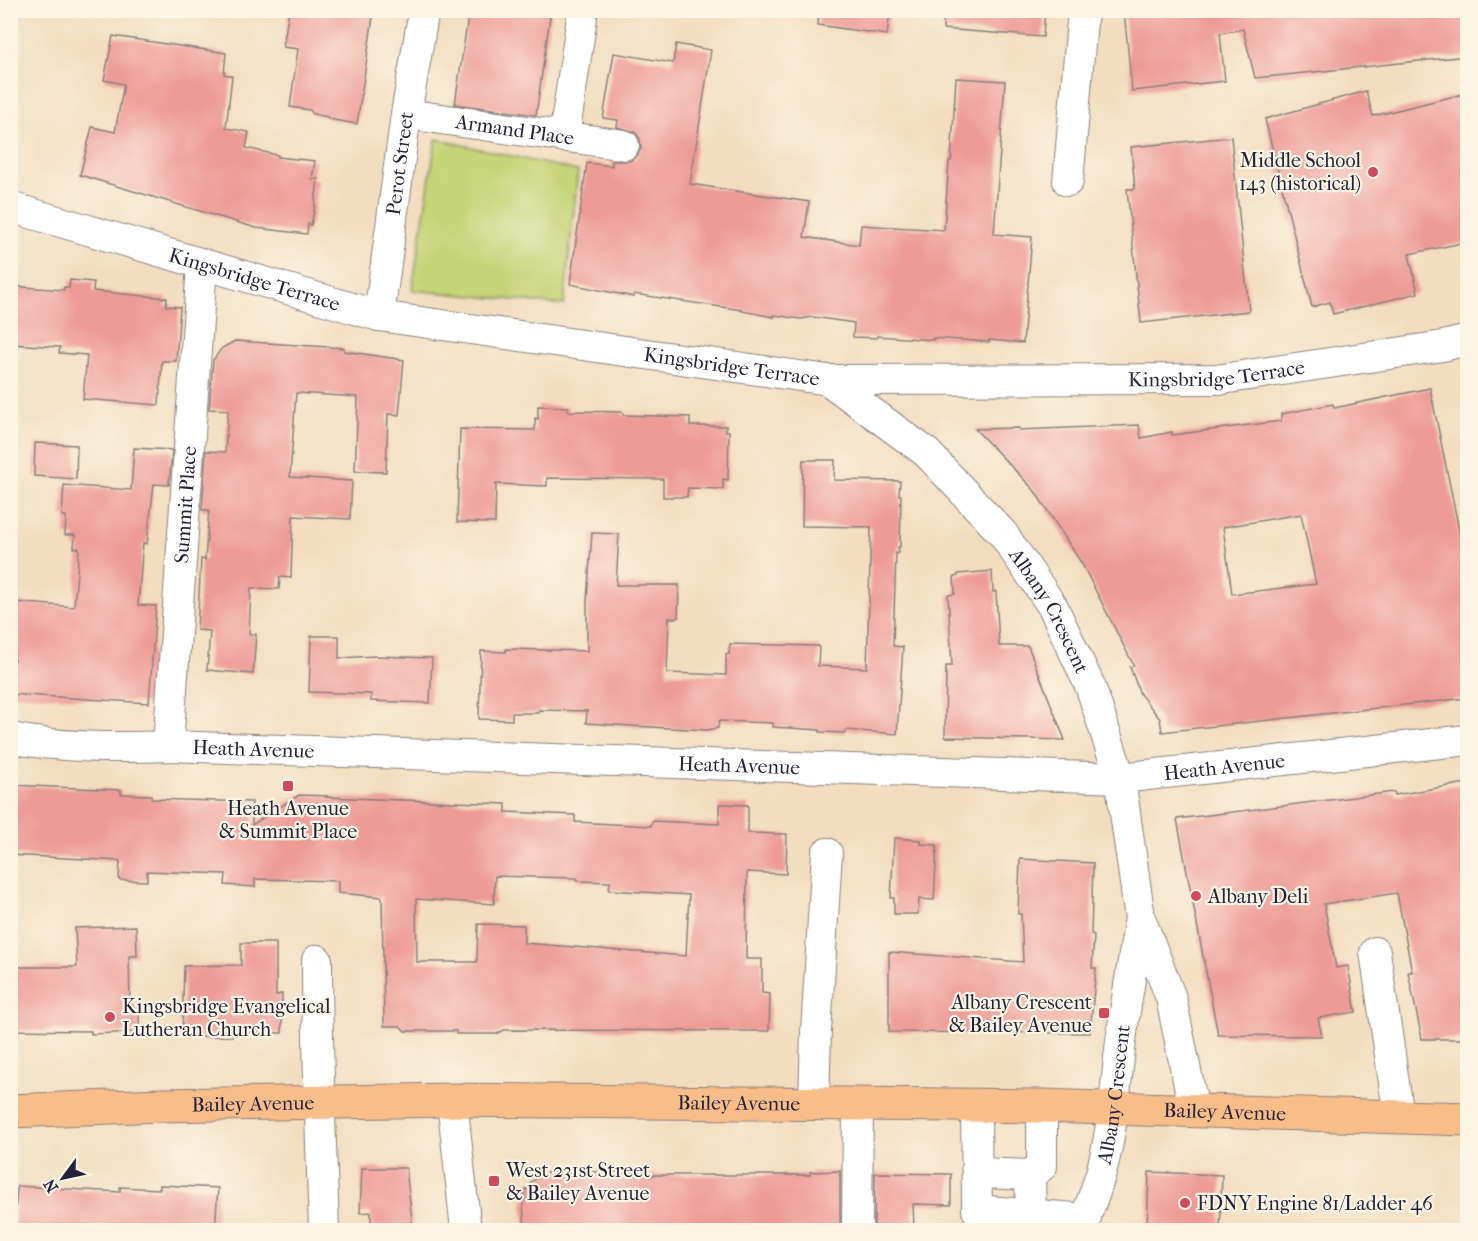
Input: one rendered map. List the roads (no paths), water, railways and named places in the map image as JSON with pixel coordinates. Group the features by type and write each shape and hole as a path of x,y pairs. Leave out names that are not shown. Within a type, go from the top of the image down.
{"main road":[{"name":"Bailey Avenue","path":"10,1111 162,1105 452,1100 1115,1107 1467,1119"}],"street":[{"name":"Perot Street","path":"379,316 406,114 423,10"},
{"path":"1068,181 1083,10"},
{"path":"564,137 582,17"},
{"name":"Armand Place","path":"406,114 624,145"},
{"name":"Kingsbridge Terrace","path":"10,207 379,316 828,380 1222,379 1443,346 1467,340"},
{"name":"Summit Place","path":"168,746 202,265"},
{"name":"Albany Crescent","path":"828,380 927,453 1003,534 1053,608 1091,688 1120,778 1140,918 1171,998 1194,1110"},
{"name":"Heath Avenue","path":"10,738 30,742 104,748 168,746 1120,778 1467,740"},
{"path":"814,1103 827,853"},
{"name":"Albany Crescent","path":"1083,1225 1105,1159 1115,1107 1120,1049 1140,918"},
{"path":"1376,952 1399,1117"},
{"path":"317,960 317,1048 324,1230"},
{"path":"452,1100 466,1230"},
{"path":"857,1230 858,1104"},
{"path":"976,1106 977,1210 1031,1214 1083,1225"},
{"path":"976,1173 1030,1175 1042,1166 1042,1106"},
{"path":"1030,1175 1031,1214"}],"place":[{"name":"Middle School 143 (historical)","path":"1373,172"},
{"name":"Heath Avenue & Summit Place","path":"288,786"},
{"name":"Albany Deli","path":"1196,896"},
{"name":"Albany Crescent & Bailey Avenue","path":"1104,1013"},
{"name":"Kingsbridge Evangelical Lutheran Church","path":"110,1017"},
{"name":"West 231st Street & Bailey Avenue","path":"494,1181"},
{"name":"FDNY Engine 81/Ladder 46","path":"1185,1203"}]}
